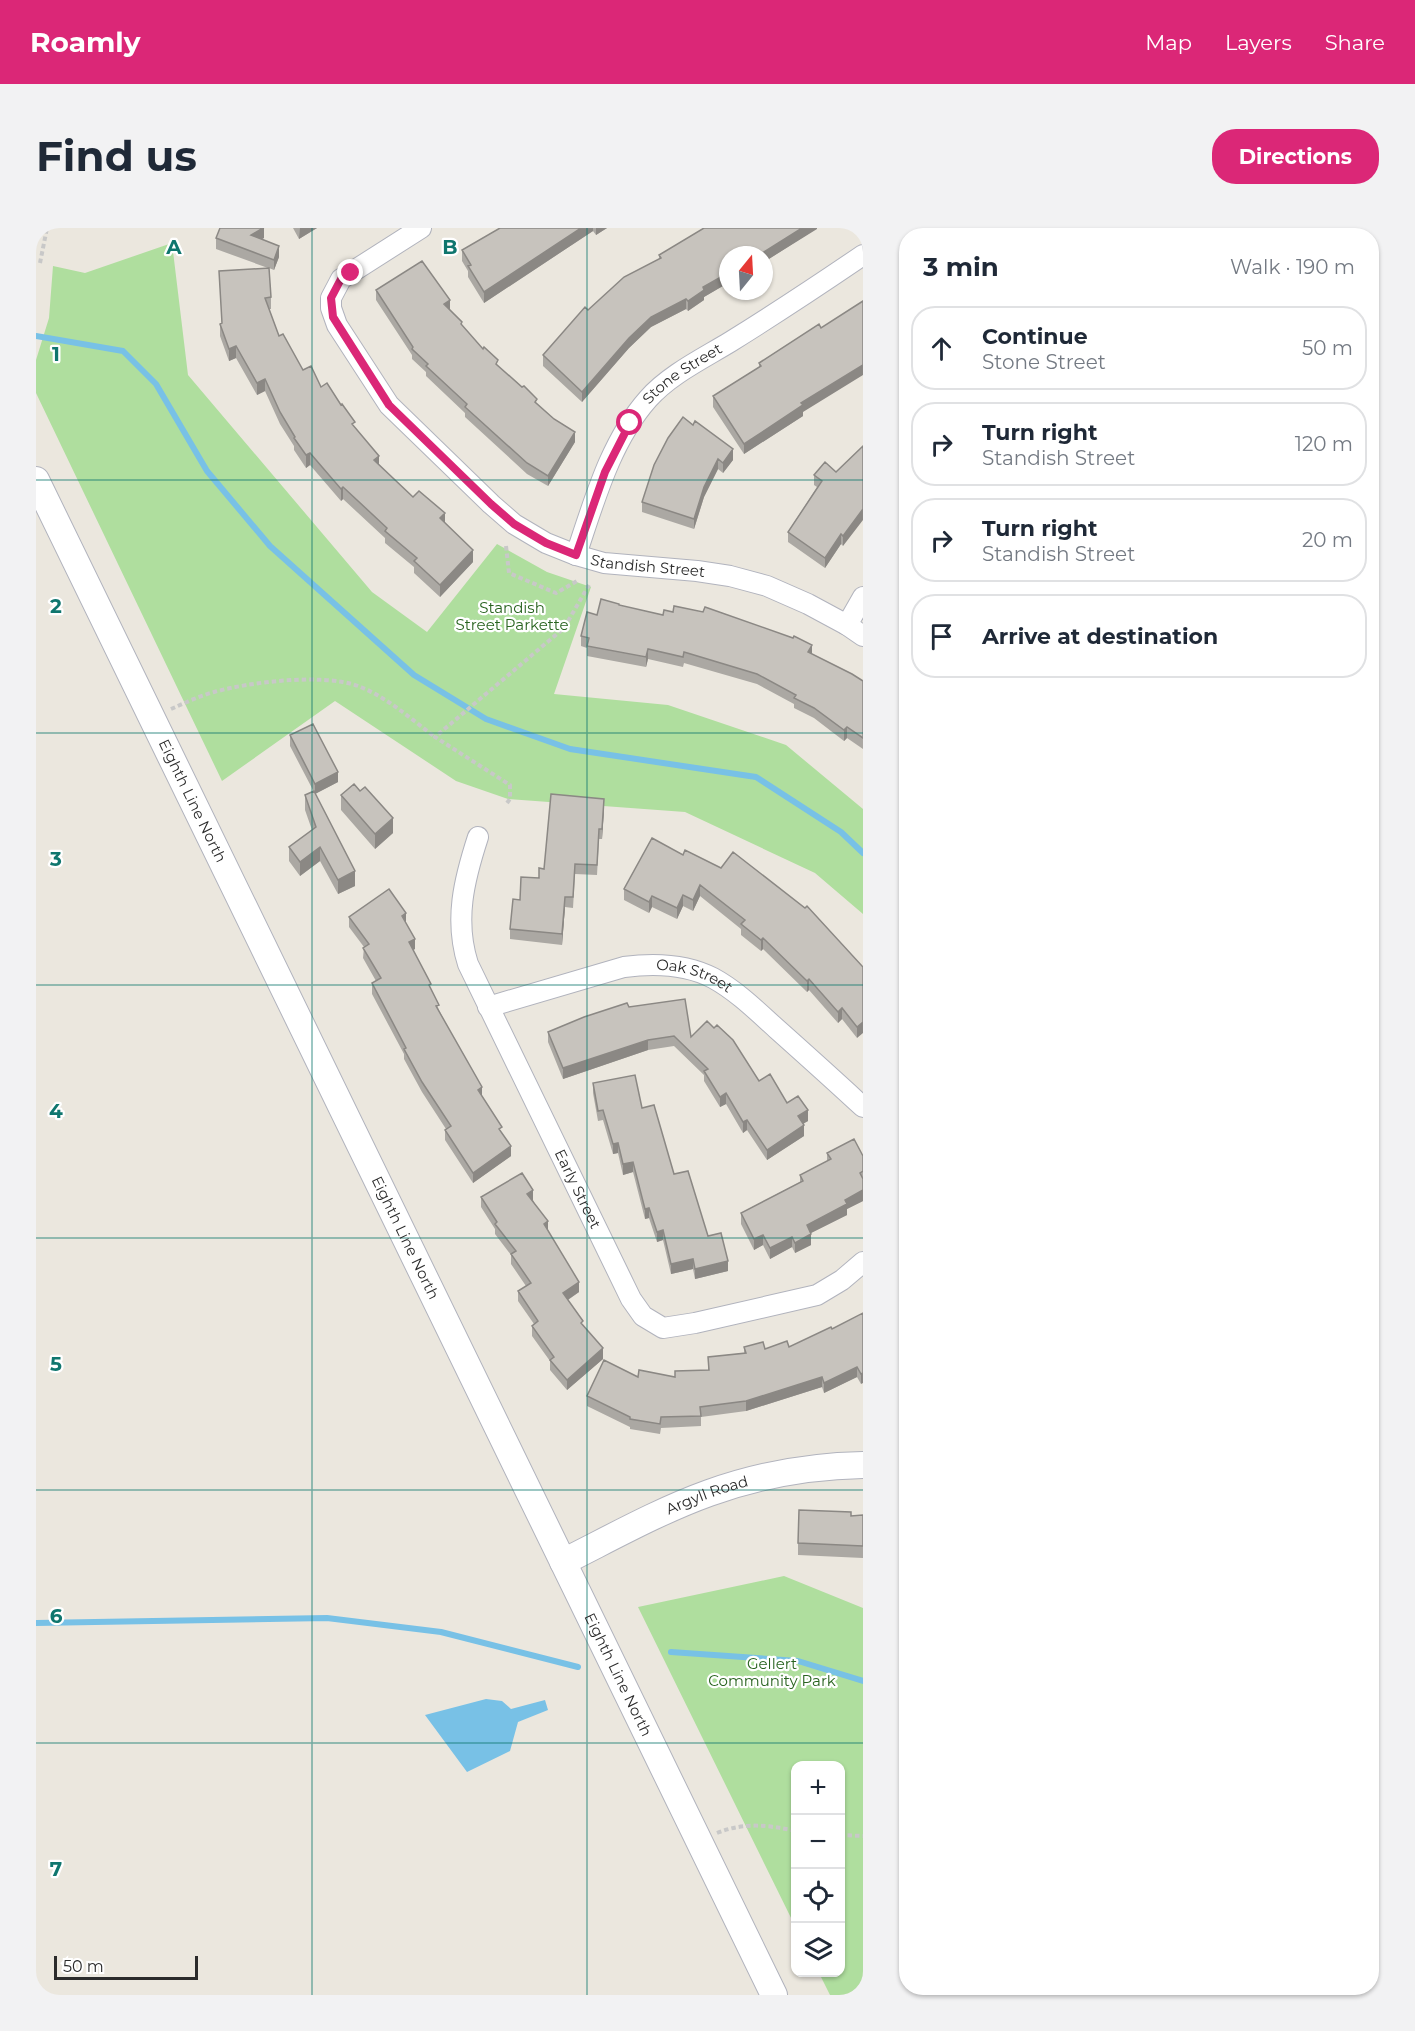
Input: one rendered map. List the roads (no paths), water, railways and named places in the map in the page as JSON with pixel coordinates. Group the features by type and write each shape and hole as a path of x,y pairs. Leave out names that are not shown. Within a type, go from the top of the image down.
{"street":[{"name":"Standish Street","path":"421,228 341,279 331,298 331,308 337,325 389,405 491,504 514,524 546,543 576,555 604,563 730,576 767,586 808,604 863,636"},
{"name":"Stone Street","path":"576,555 615,450 630,423 648,399 672,378 863,255"},
{"name":"Eighth Line North","path":"36,480 774,1995"},
{"path":"847,625 863,597"},
{"name":"Early Street","path":"478,837 462,891 460,929 468,964 631,1299 643,1316 663,1328 695,1323 817,1295 842,1280 863,1262"},
{"name":"Oak Street","path":"488,1007 624,967 644,964 666,965 695,971 729,988 863,1107"},
{"name":"Argyll Road","path":"563,1562 677,1506 731,1485 809,1468 863,1465"}],"water":[{"path":"486,1699 502,1701 511,1709 545,1700 548,1710 518,1722 510,1751 467,1772 425,1715"}],"waterway":[{"path":"36,336 123,351 156,384 207,471 270,546 414,675 486,719 570,749 756,777 841,832 863,853"},
{"path":"36,1623 327,1618 441,1632 578,1667"},
{"path":"671,1652 798,1661 863,1681"}],"park label":[{"name":"Standish Street Parkette","path":"512,616"},
{"name":"Gellert Community Park","path":"772,1672"}]}
